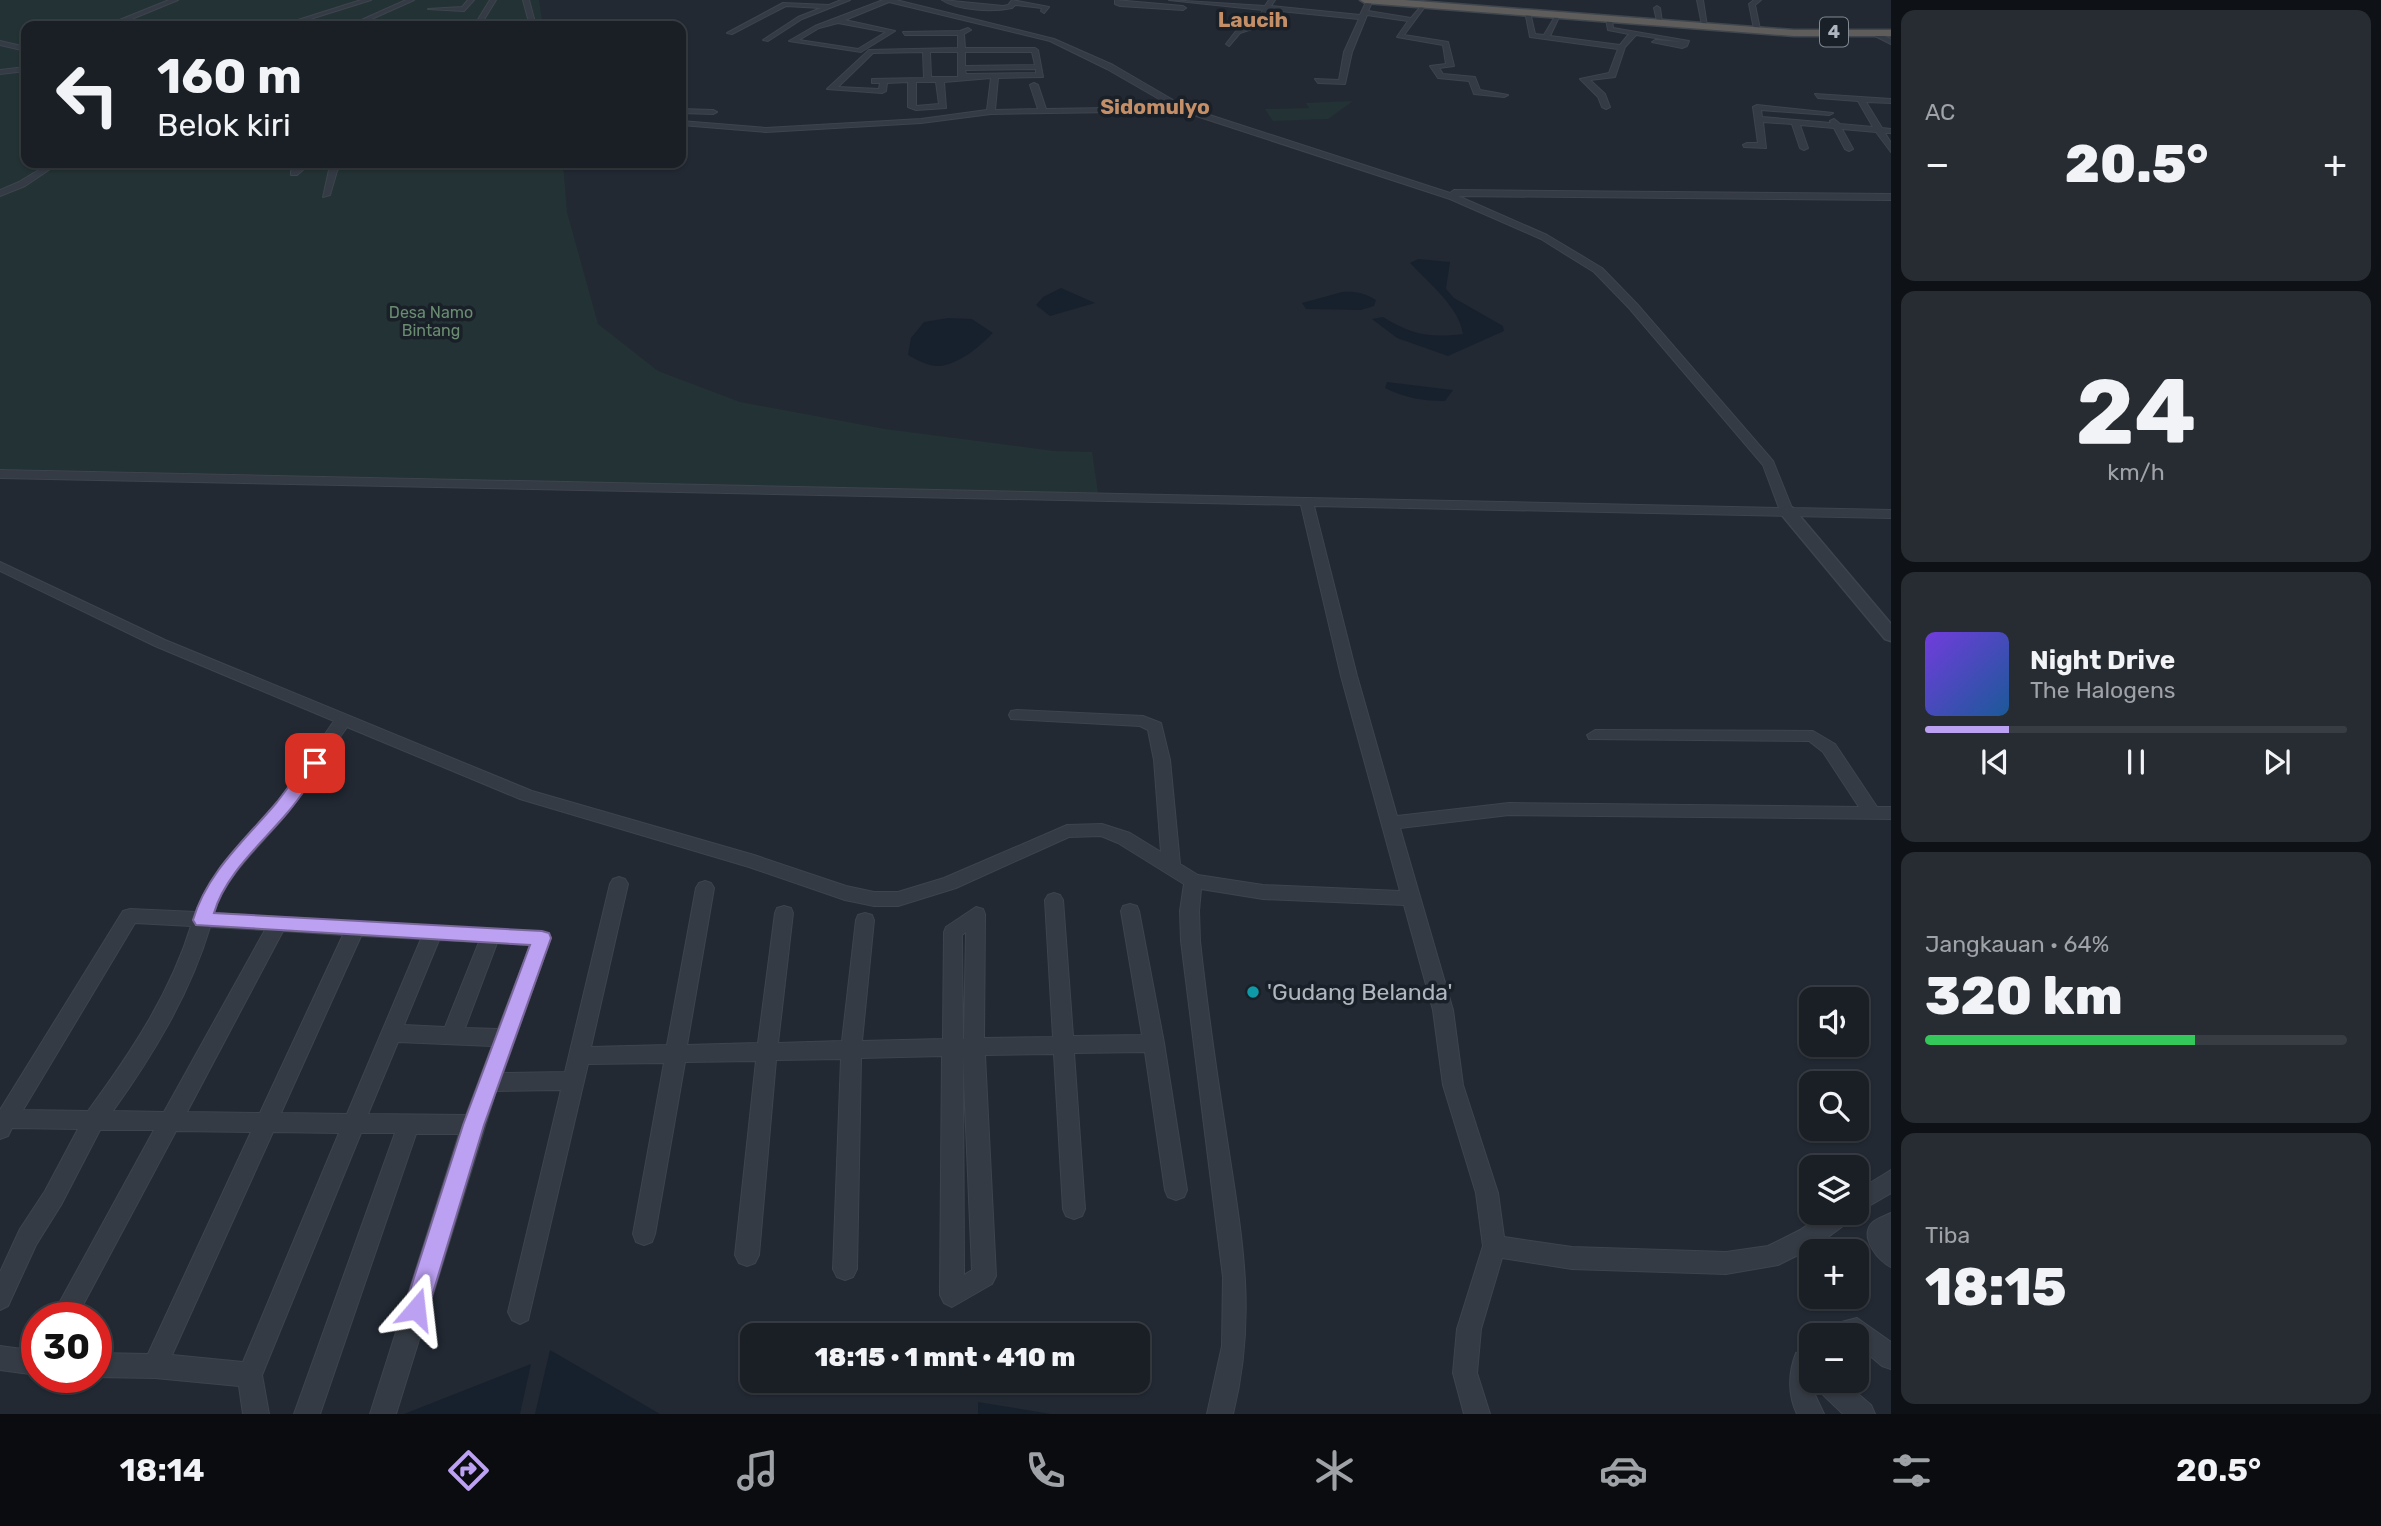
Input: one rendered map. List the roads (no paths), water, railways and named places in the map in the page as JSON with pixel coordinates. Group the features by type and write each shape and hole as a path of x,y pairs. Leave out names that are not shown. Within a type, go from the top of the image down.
{"highway":[{"name":"4","path":"1365,0 1609,19 1659,26"},
{"name":"4","path":"1390,0 1465,3 1659,26 1698,22 1756,33 1886,35"},
{"name":"4","path":"1756,33 1886,35"}],"street":[{"path":"120,21 175,0"},
{"path":"338,0 351,0"},
{"path":"299,21 368,0"},
{"path":"364,21 411,0"},
{"path":"432,9 464,9 471,0"},
{"path":"480,21 493,0"},
{"path":"526,0 532,21"},
{"path":"766,40 800,18 847,0"},
{"path":"838,21 892,32 860,51 792,42 817,27 889,0 1046,38 1084,54 1182,109 1466,202 1524,227 1583,260 1610,280 1769,464 1787,511 1891,635"},
{"path":"946,0 954,4 1003,9 1015,1"},
{"path":"1003,0 1045,7 1044,11"},
{"path":"1118,0 1118,3 1219,11 1223,2"},
{"path":"1162,7 1170,0 1223,2 1413,20"},
{"path":"1229,44 1238,32 1256,26 1272,0"},
{"path":"1698,22 1699,0"},
{"path":"1756,33 1752,4 1758,0"},
{"path":"1318,81 1342,82 1348,52 1370,1"},
{"path":"730,33 787,4 827,6"},
{"path":"1425,5 1399,36 1446,43 1450,66 1434,66 1441,76 1474,80 1477,92 1504,94"},
{"path":"1657,8 1659,26"},
{"path":"387,12 405,13"},
{"path":"1527,12 1532,36 1622,47"},
{"path":"766,13 777,15"},
{"path":"1546,38 1557,15"},
{"path":"789,16 800,18"},
{"path":"1609,19 1609,29 1686,41 1682,46 1655,42"},
{"path":"905,33 961,33 987,23"},
{"path":"838,31 850,24"},
{"path":"859,34 871,27"},
{"path":"842,81 962,79 961,33"},
{"path":"1606,107 1602,96 1584,79 1612,75 1622,47 1634,33"},
{"path":"815,46 827,38"},
{"path":"837,48 848,41"},
{"path":"0,43 21,47"},
{"path":"900,47 1034,50 1039,75 995,76 962,68"},
{"path":"884,81 882,91 831,90 873,51 961,48"},
{"path":"926,50 928,81"},
{"path":"914,60 926,60"},
{"path":"864,61 876,61"},
{"path":"962,68 1038,63"},
{"path":"0,72 21,70"},
{"path":"854,70 868,70"},
{"path":"917,70 927,70"},
{"path":"991,112 995,76"},
{"path":"912,81 912,107 916,108 943,106 940,81"},
{"path":"1034,85 1042,110"},
{"path":"1849,149 1819,95 1891,101"},
{"path":"1860,98 1891,150"},
{"path":"1747,145 1763,146 1755,108 1829,113"},
{"path":"686,122 766,130 921,121 991,112 1182,109"},
{"path":"686,111 713,112"},
{"path":"1758,119 1891,131"},
{"path":"1795,123 1804,148"},
{"path":"1285,151 1447,205 1466,202"},
{"path":"0,192 22,184 47,168"},
{"path":"259,173 265,168"},
{"path":"294,173 300,168"},
{"path":"326,195 335,168"},
{"path":"1447,195 1891,200"},
{"path":"0,474 1891,513"},
{"path":"1307,503 1349,676 1391,823 1409,898 1443,1010 1450,1041 1453,1086 1487,1193 1494,1247 1469,1329 1465,1373 1477,1414"},
{"path":"0,566 160,643 537,799 754,862 845,893 874,899 898,899 950,883 1067,831 1102,830 1124,838 1171,864 1194,881 1263,892 1409,898"},
{"path":"1017,715 1143,721 1155,727 1164,772 1171,864"},
{"path":"0,1298 28,1237 53,1198 94,1120 136,1062 168,1003 195,945 209,899 225,874 285,804 343,720"},
{"path":"1595,735 1813,736 1829,748 1871,811"},
{"path":"1391,823 1509,809 1891,813"},
{"path":"1194,881 1188,917 1235,1271 1234,1349 1228,1387 1220,1414"},
{"path":"520,1312 619,884"},
{"path":"644,1234 705,888"},
{"path":"1054,900 1074,1209"},
{"path":"1130,911 1176,1190"},
{"path":"747,1255 784,913"},
{"path":"976,914 974,1047 984,1276 952,1295 953,932 976,914"},
{"path":"3,1124 130,916 542,938 473,1125 383,1414"},
{"path":"845,1269 851,1050 865,920"},
{"path":"72,1302 278,924"},
{"path":"155,1366 355,928"},
{"path":"256,1414 250,1375 433,932"},
{"path":"452,1036 491,935"},
{"path":"391,1033 505,1038"},
{"path":"578,1056 1154,1044"},
{"path":"490,1082 572,1081"},
{"path":"3,1124 94,1120 473,1125"},
{"path":"307,1414 409,1124"},
{"path":"1869,1195 1891,1180"},
{"path":"1891,1224 1879,1231 1881,1242 1891,1255"},
{"path":"1494,1247 1572,1258 1726,1263 1770,1257 1808,1238 1826,1225"},
{"path":"1869,1340 1891,1357"},
{"path":"0,1357 21,1360"},
{"path":"112,1365 250,1375"},
{"path":"1803,1393 1811,1414"},
{"path":"1838,1393 1862,1414"}],"water":[{"path":"1418,259 1450,262 1446,289 1454,298 1503,326 1504,331 1448,356 1397,338 1372,319 1383,317 1421,334 1463,334 1456,314 1410,263"},
{"path":"1061,288 1095,303 1050,316 1036,305 1043,297"},
{"path":"1342,292 1368,296 1376,300 1374,306 1361,310 1306,309 1302,303"},
{"path":"948,318 972,319 993,333 969,354 947,365 923,363 908,355 911,338 924,322"},
{"path":"1387,382 1453,390 1445,401 1422,400 1385,388"},
{"path":"550,1350 660,1414 535,1414"},
{"path":"531,1364 520,1414 404,1414"},
{"path":"978,1402 1051,1414 978,1414"}],"place":[{"name":"'Gudang Belanda'","path":"1253,992"}],"district":[{"name":"Laucih","path":"1253,19"},
{"name":"Sidomulyo","path":"1155,106"}],"park label":[{"name":"Desa Namo Bintang","path":"431,321"}]}
